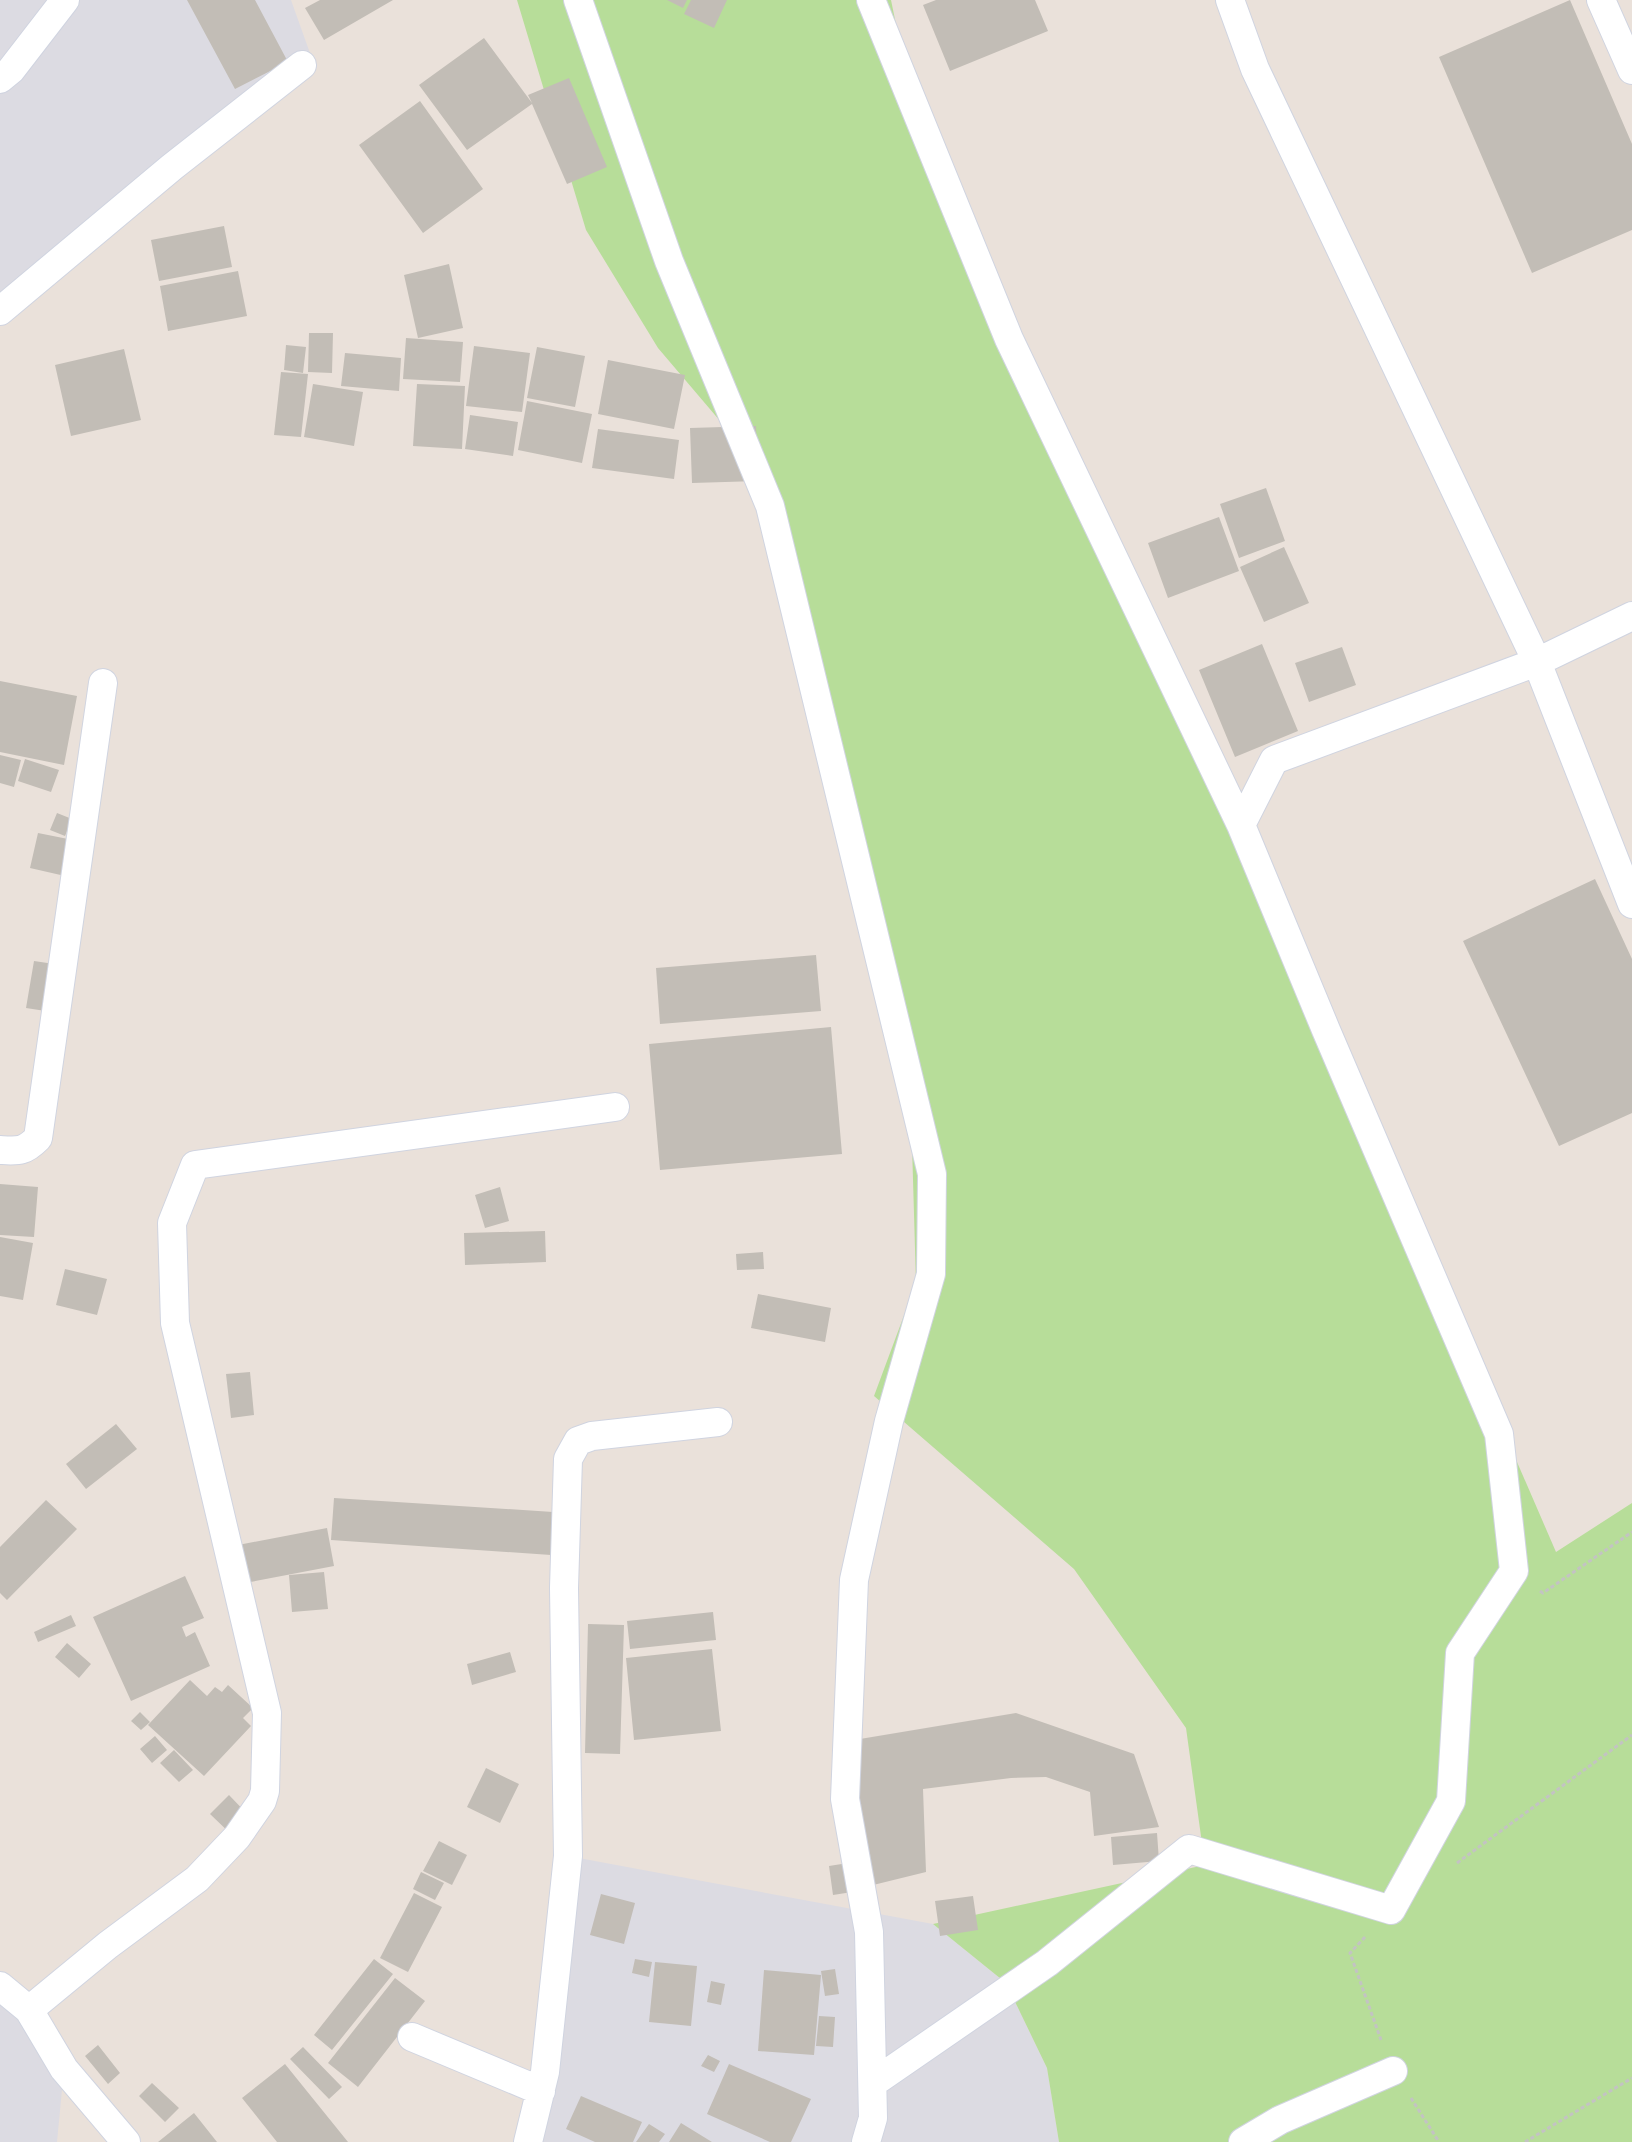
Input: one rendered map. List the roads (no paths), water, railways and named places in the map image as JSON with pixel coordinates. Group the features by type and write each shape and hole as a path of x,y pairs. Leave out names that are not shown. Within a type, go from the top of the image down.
{"street":[{"path":"0,79 11,70 65,0"},
{"path":"578,0 669,261 770,506 932,1174 931,1274 888,1421 854,1580 845,1799 869,1932 873,2118 866,2142"},
{"path":"871,0 1010,339 1241,825 1326,1030 1499,1434 1514,1571 1460,1653 1451,1801 1391,1910 1189,1849 1047,1964 872,2083"},
{"path":"1230,0 1255,69 1537,662 1632,904"},
{"path":"1600,0 1632,70"},
{"path":"0,311 172,167 302,65"},
{"path":"1241,825 1274,760 1537,662 1632,616"},
{"path":"0,1150 22,1151 38,1138 102,683"},
{"path":"29,2010 108,1945 197,1879 237,1836 262,1801 265,1791 267,1713 175,1323 172,1224 194,1165 615,1107"},
{"path":"528,2142 546,2066 568,1856 564,1588 568,1459 578,1442 592,1436 718,1422"},
{"path":"0,1986 29,2010 64,2069 126,2142"},
{"path":"412,2037 541,2091"},
{"path":"1243,2142 1280,2120 1393,2071"}]}
